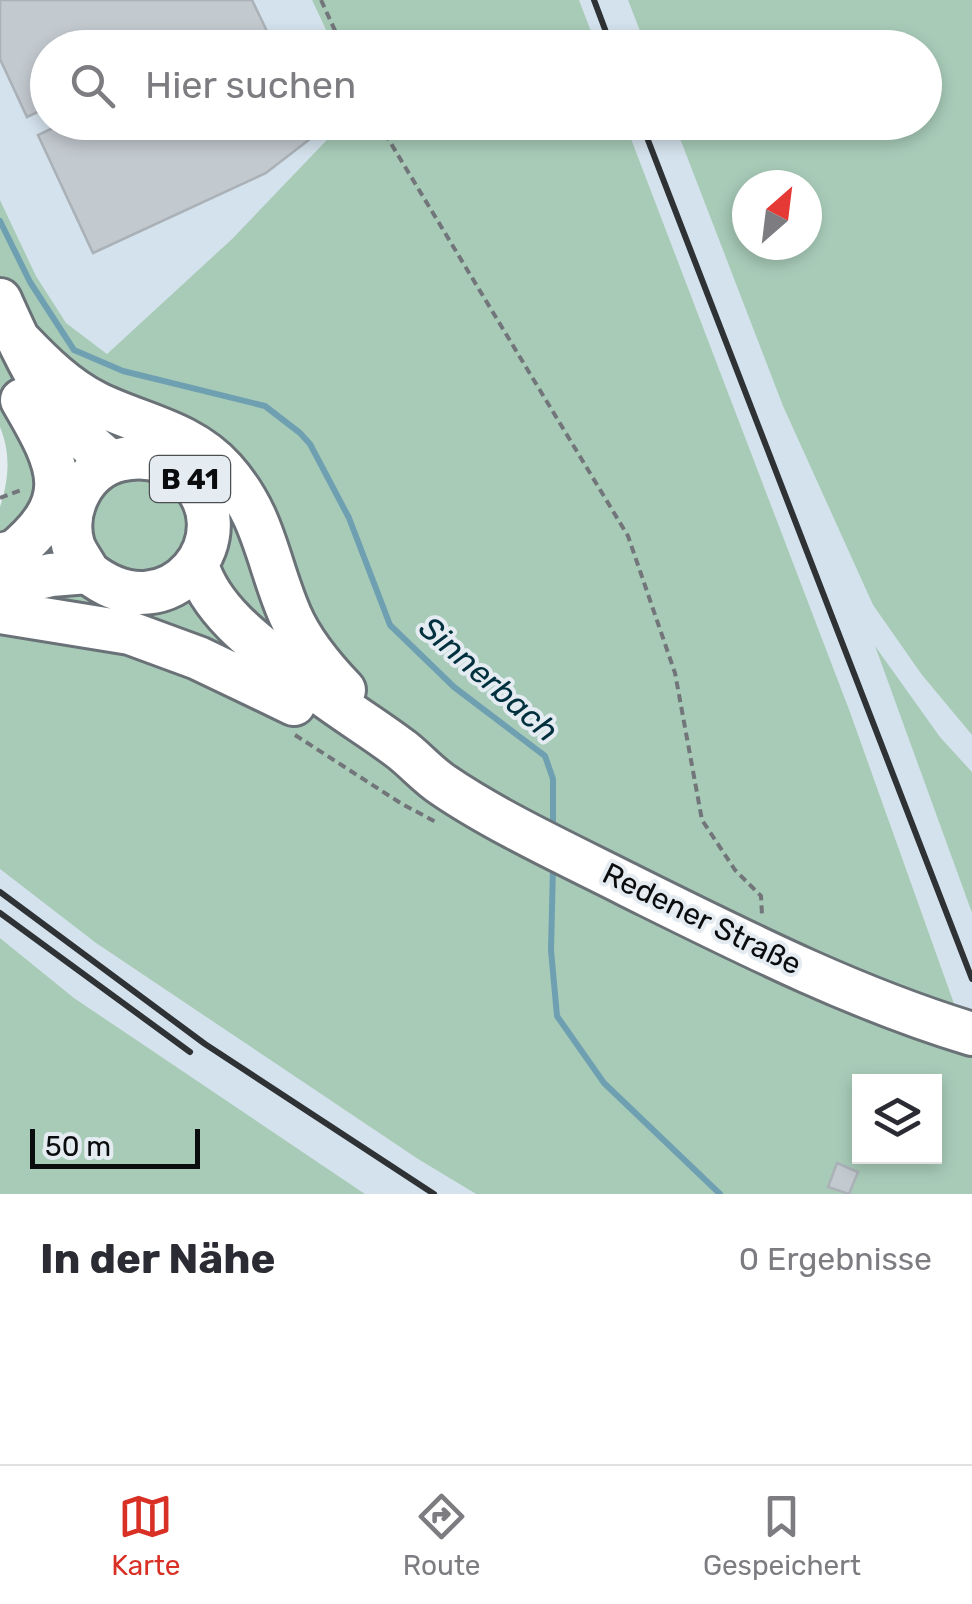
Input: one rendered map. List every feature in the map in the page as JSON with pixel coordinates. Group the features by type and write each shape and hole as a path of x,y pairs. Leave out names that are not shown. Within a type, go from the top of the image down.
{"main road":[{"path":"0,300 11,363 52,452 57,481 43,523 3,568"},
{"path":"11,363 40,382 74,432 112,462"},
{"path":"11,363 77,472 73,546 88,572 104,585 143,594 162,590 188,575 197,564"},
{"path":"11,363 45,368 87,398 200,448 225,471 261,527 291,618 312,653 402,750"},
{"name":"B 41","path":"3,568 53,540 99,469 133,456 155,458 175,467 192,481 204,500 206,544 197,564"},
{"name":"Redener Straße","path":"197,564 202,584 244,630 442,784 589,865 756,949 930,1022 972,1034"},
{"path":"3,568 51,576 88,572"},
{"name":"Redener Straße","path":"162,590 198,612 294,704 366,757 398,772 442,784"},
{"path":"0,612 130,634 198,658 294,704"}],"path":[{"path":"321,0 335,30"},
{"path":"389,140 628,536 675,672 702,820 735,870 761,896 763,924 756,949"},
{"path":"0,498 29,488"}],"shaded area":[{"path":"0,0 312,0 326,30 30,30 30,140 327,140 232,239 107,354 66,324 36,276 0,200"},
{"path":"579,0 628,0 639,30 590,30"},
{"path":"631,140 681,140 783,406 873,605 922,675 972,735 972,772 940,737 877,651 972,913 972,1054 850,712"},
{"path":"0,869 96,943 476,1194 365,1194 74,998 0,938"}],"green space":[{"path":"312,0 579,0 590,30 326,30"},
{"path":"628,0 972,0 972,735 922,675 873,605 783,406 681,140 942,140 942,30 639,30"},
{"path":"327,140 631,140 850,712 972,1054 972,1194 476,1194 96,943 0,869 0,507 8,467 0,427 0,200 36,276 66,323 107,354 232,239"},
{"path":"875,646 940,737 972,772 972,913"},
{"path":"0,938 74,998 365,1194 0,1194"}],"building":[{"path":"0,0 252,0 266,30 30,30 27,117 0,59"},
{"path":"40,140 309,140 266,173 93,253"},
{"path":"837,1163 858,1172 849,1194 828,1187"}],"waterway":[{"name":"Sinnerbach","path":"0,221 30,282 74,350 123,371 265,406 300,433 310,444 349,518 390,625 454,687 545,756 553,779 553,829"},
{"name":"Sinnerbach","path":"553,867 551,950 557,1016 604,1083 720,1194"}],"railway":[{"path":"594,0 605,30"},
{"path":"648,140 972,979"},
{"path":"0,892 205,1044 434,1194"},
{"path":"0,913 190,1052"}]}
